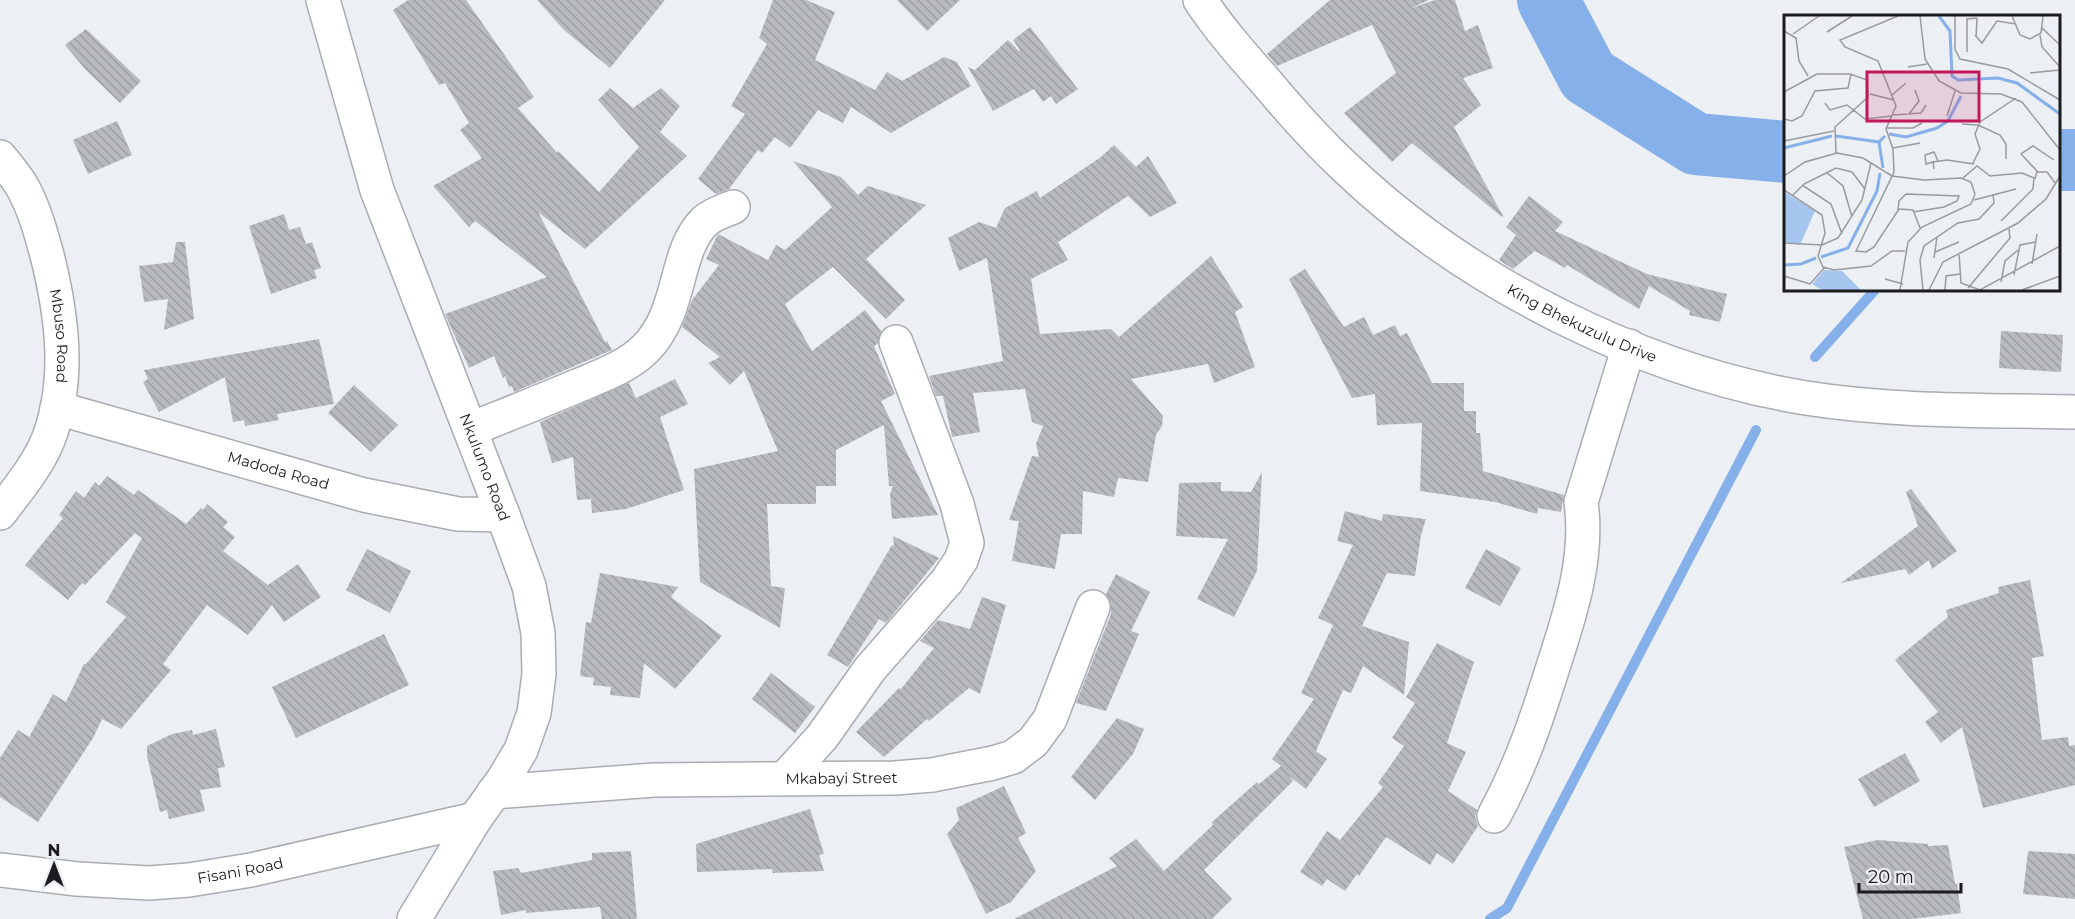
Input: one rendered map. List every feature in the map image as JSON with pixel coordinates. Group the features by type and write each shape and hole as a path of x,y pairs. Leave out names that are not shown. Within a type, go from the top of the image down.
{"street":[{"name":"Nkulumo Road","path":"323,0 377,190 471,429 529,586 538,633 539,674 534,713 521,750 475,819 414,919"},
{"name":"King Bhekuzulu Drive","path":"1200,0 1218,27 1311,133 1388,205 1429,237 1496,281 1577,324 1686,368 1744,385 1804,397 1857,405 1910,409 2075,412"},
{"name":"Mbuso Road","path":"0,157 24,188 38,222 56,290 62,339 63,373 48,440 32,470 0,513"},
{"path":"471,429 602,375 629,362 644,350 666,322 695,235 705,221 733,207"},
{"path":"785,778 822,737 870,669 947,581 961,560 967,543 957,504 896,342"},
{"path":"1494,816 1510,785 1537,720 1565,630 1581,553 1584,524 1581,502 1629,346"},
{"name":"Madoda Road","path":"57,408 364,495 458,514 503,515"},
{"name":"Mkabayi Street","path":"494,792 654,780 895,778 923,776 1013,757 1033,742 1050,719 1093,607"},
{"name":"Fisani Road","path":"0,870 76,879 138,882 189,880 251,870 475,819"}],"building":[{"path":"408,0 466,0 534,97 518,108 557,153 558,151 599,192 639,147 598,100 610,88 633,108 661,88 680,106 660,132 687,156 585,249 538,212 605,342 607,341 612,350 514,392 512,386 509,387 505,376 503,378 494,356 469,368 445,314 547,277 475,221 469,227 433,186 482,158 460,130 469,123 445,83 439,85 393,10"},
{"path":"537,0 665,0 610,68 564,30"},
{"path":"773,0 806,0 835,12 815,60 875,90 887,72 902,81 944,57 957,62 971,86 891,133 851,107 843,123 818,110 790,148 775,137 762,153 758,150 729,189 716,194 698,179 745,114 731,106 767,44 759,38"},
{"path":"897,0 960,0 927,31"},
{"path":"1330,0 1429,0 1409,9 1435,0 1455,0 1465,31 1478,25 1493,68 1463,78 1481,105 1454,127 1502,217 1412,143 1392,162 1344,113 1396,73 1372,25 1277,66 1267,54"},
{"path":"1030,27 1078,89 1056,104 1051,96 1043,102 1034,89 993,111 968,67 975,70 1008,40 1019,51 1013,40"},
{"path":"86,29 141,81 120,103 85,69 65,45"},
{"path":"117,121 132,155 88,174 73,140"},
{"path":"1114,145 1136,167 1148,156 1177,203 1150,217 1128,196 1058,242 1068,260 1031,279 1040,334 1111,329 1119,337 1211,256 1243,307 1235,312 1255,367 1214,383 1208,364 1131,379 1163,416 1162,426 1156,435 1148,482 1118,478 1114,497 1083,491 1082,534 1061,534 1055,569 1012,561 1019,521 1009,520 1032,456 1039,457 1036,444 1043,426 1032,422 1025,389 973,393 980,432 952,437 943,396 936,396 929,376 1003,361 987,258 959,271 948,238 979,222 996,228 1005,208 1037,191 1040,198 1101,157"},
{"path":"793,161 841,177 858,195 868,186 926,205 866,259 905,300 886,319 833,267 785,304 812,351 865,310 881,331 878,343 874,346 895,394 881,401 938,515 892,519 890,494 893,486 889,486 884,425 836,450 836,486 816,486 816,504 767,504 771,586 785,588 780,628 700,582 694,469 778,451 744,371 730,385 708,363 720,357 682,327 692,300 719,265 706,259 718,234 768,260 776,245 785,250 832,207"},
{"path":"1529,196 1563,222 1555,231 1647,274 1727,294 1720,322 1689,315 1690,311 1649,286 1639,309 1567,265 1565,268 1535,251 1513,269 1499,260 1516,235 1506,227"},
{"path":"284,214 289,230 300,227 306,244 312,242 321,268 314,270 317,278 271,294 249,226"},
{"path":"176,242 185,242 194,319 164,330 168,299 144,302 139,266 173,262"},
{"path":"1305,269 1344,327 1364,317 1373,335 1395,325 1400,336 1407,333 1432,383 1464,383 1464,411 1476,411 1476,433 1480,433 1483,471 1564,495 1561,512 1538,508 1537,514 1495,502 1420,491 1422,423 1377,425 1375,394 1352,398 1289,279"},
{"path":"2001,331 2063,335 2061,372 1999,368"},
{"path":"319,339 334,404 277,414 279,420 245,426 244,420 233,422 225,377 159,412 143,382 148,379 144,370"},
{"path":"675,379 688,404 660,417 684,490 626,509 592,513 591,499 577,500 573,457 552,463 540,422 629,383 636,398"},
{"path":"354,385 398,425 371,452 328,413"},
{"path":"1262,472 1257,571 1234,617 1197,599 1228,539 1176,536 1179,483 1221,482 1221,491 1251,492"},
{"path":"107,476 134,495 138,490 186,524 207,504 228,522 223,527 235,537 223,551 268,585 298,564 321,597 284,622 272,605 248,635 207,605 163,664 171,670 121,729 102,719 93,738 38,822 0,797 0,758 18,730 29,737 53,694 66,702 84,664 126,617 106,602 142,538 135,533 85,585 82,583 68,600 25,565 63,518 59,515 76,491 84,498 95,482 99,486"},
{"path":"1911,489 1957,551 1932,569 1929,560 1909,575 1905,569 1841,583 1918,526 1906,492"},
{"path":"1345,511 1382,521 1383,514 1426,519 1421,535 1415,576 1387,573 1362,626 1409,642 1404,695 1363,666 1351,693 1343,690 1316,751 1327,759 1306,789 1289,776 1293,781 1204,870 1232,899 1212,919 1014,919 1117,866 1109,858 1136,839 1164,871 1213,825 1212,822 1257,782 1259,784 1281,766 1272,759 1314,699 1301,693 1333,625 1318,618 1353,545 1337,541"},
{"path":"893,536 939,558 886,623 879,619 848,667 827,655 892,545 894,546"},
{"path":"367,549 411,571 390,613 346,590"},
{"path":"1486,549 1521,568 1500,606 1465,588"},
{"path":"600,573 678,587 671,597 722,636 675,689 644,663 640,698 610,695 611,687 593,685 594,678 580,676 586,622 591,623"},
{"path":"1116,574 1150,592 1131,631 1139,634 1106,711 1076,703 1111,614 1111,604 1106,594"},
{"path":"2030,580 2044,656 2032,658 2042,740 2068,737 2069,746 2075,745 2075,785 1983,808 1962,727 1941,743 1925,722 1938,712 1895,660 1948,617 1946,610 1999,593 1998,587"},
{"path":"982,597 1006,605 980,694 969,688 929,721 927,719 884,757 856,732 899,688 901,689 934,648 920,641 938,620 970,629"},
{"path":"384,634 409,685 296,738 272,687"},
{"path":"1437,643 1474,662 1447,743 1466,752 1448,791 1477,810 1475,817 1478,826 1453,864 1437,853 1430,865 1386,837 1359,876 1357,874 1345,891 1327,879 1322,886 1300,872 1327,831 1340,840 1383,787 1378,783 1404,746 1392,738 1415,703 1406,697"},
{"path":"771,673 815,707 795,733 752,699"},
{"path":"1117,718 1144,729 1133,754 1095,800 1071,777"},
{"path":"216,729 225,767 218,768 221,787 200,790 205,811 169,819 167,810 160,812 147,756 147,746 172,734 192,730 193,735"},
{"path":"1905,753 1920,781 1874,807 1858,779"},
{"path":"1004,786 1026,833 1018,838 1036,871 1011,902 986,914 947,834 959,820 956,808"},
{"path":"810,809 824,854 819,855 824,871 773,873 772,869 697,872 696,844"},
{"path":"1878,840 1928,844 1928,846 1948,845 1961,913 1912,919 1863,919 1844,847"},
{"path":"631,851 637,919 602,919 600,907 526,913 526,910 501,915 493,871 518,868 521,873 592,860 592,853"},
{"path":"2028,851 2075,854 2075,899 2023,894"}],"waterway":[{"path":"1548,0 1588,76 1696,144 1784,152"},
{"path":"2060,160 2075,160"},
{"path":"1815,357 1874,291"},
{"path":"1490,919 1507,908 1756,430"}]}
